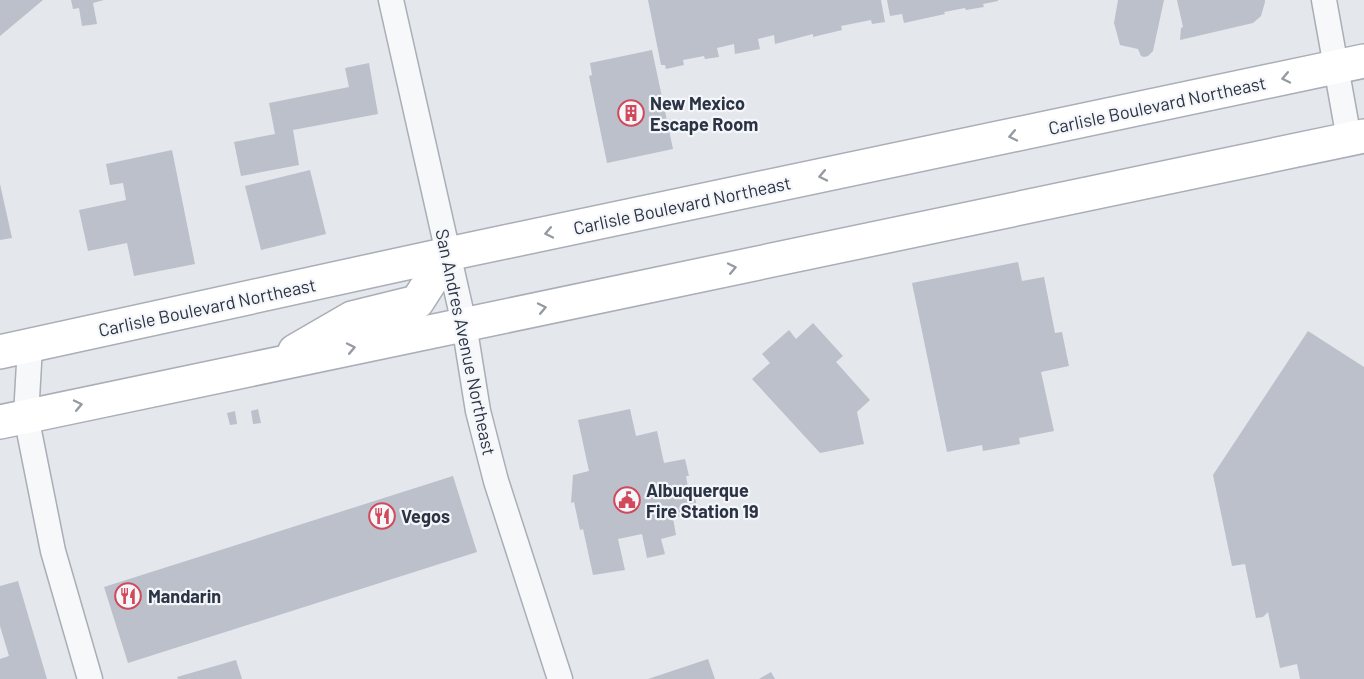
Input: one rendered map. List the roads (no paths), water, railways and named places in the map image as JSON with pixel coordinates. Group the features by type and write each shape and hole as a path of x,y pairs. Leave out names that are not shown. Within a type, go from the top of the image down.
{"main road":[{"name":"Carlisle Boulevard Northeast","path":"15,349 448,254 1350,64"},
{"path":"13,419 1357,137"},
{"path":"270,365 352,318 417,302 448,254"}],"street":[{"name":"San Andres Avenue Northeast","path":"390,0 464,324 478,411 489,456 560,679"},
{"path":"1324,0 1350,64 1357,137"},
{"path":"15,349 13,419 90,679"}],"place":[{"name":"New Mexico Escape Room","path":"631,113"},
{"name":"Albuquerque Fire Station 19","path":"627,500"},
{"name":"Vegos","path":"382,516"},
{"name":"Mandarin","path":"128,596"}]}
